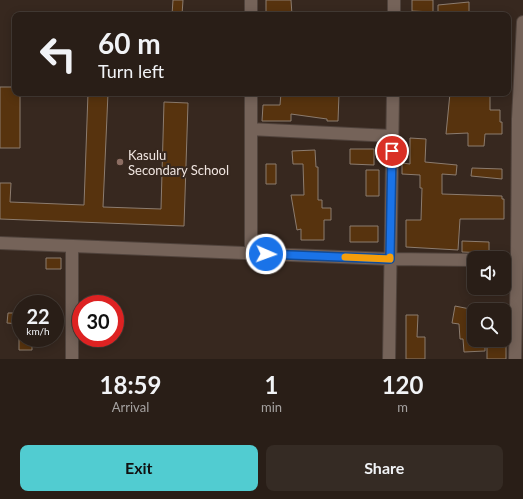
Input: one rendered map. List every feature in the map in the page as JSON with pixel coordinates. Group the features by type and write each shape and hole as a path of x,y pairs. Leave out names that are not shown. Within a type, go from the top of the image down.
{"street":[{"path":"251,0 251,12"},
{"path":"394,0 394,12"},
{"path":"515,359 518,119 523,22"},
{"path":"251,96 251,253"},
{"path":"389,359 393,96"},
{"path":"251,129 392,136"},
{"path":"0,243 390,259 467,260"},
{"path":"72,246 72,359"},
{"path":"511,261 517,261"}],"building":[{"path":"173,0 183,0 182,12 172,12"},
{"path":"266,0 291,0 292,12 266,12"},
{"path":"412,0 433,0 433,12 412,11"},
{"path":"469,2 469,12 438,12 438,5"},
{"path":"0,87 12,87 12,96 20,96 20,148 0,148"},
{"path":"88,96 108,96 103,207 161,209 164,102 188,103 184,226 0,219 0,183 11,183 10,202 84,205"},
{"path":"281,96 339,96 338,121 327,121 327,119 291,114 291,121 262,121 263,105 280,105"},
{"path":"450,96 490,96 490,110 500,110 502,134 485,134 484,146 468,146 468,133 446,134"},
{"path":"410,138 426,139 425,162 457,165 456,175 442,174 442,194 502,196 502,199 504,199 504,219 460,219 458,250 406,247 406,220 421,220 422,188 420,188 420,175 402,174 402,163 410,164"},
{"path":"350,149 374,149 374,165 350,164"},
{"path":"315,150 316,167 318,167 318,200 322,200 322,208 331,208 331,220 324,220 324,240 301,240 301,229 297,230 291,195 304,195 303,164 293,164 292,151"},
{"path":"266,164 276,164 276,184 266,184"},
{"path":"472,168 502,169 502,179 471,176"},
{"path":"366,170 379,170 379,196 366,196"},
{"path":"350,226 378,226 378,242 350,242"},
{"path":"462,241 489,242 489,251 462,252"},
{"path":"46,258 61,258 61,269 46,269"},
{"path":"455,306 467,308 467,347 485,347 485,351 464,352 463,339 460,339 459,324 452,323"},
{"path":"8,313 12,313 12,323 7,323"},
{"path":"406,315 418,315 417,337 425,337 425,359 406,359"},
{"path":"19,347 32,347 32,350 19,350"},
{"path":"487,347 506,347 506,359 487,359"}],"slow traffic":[{"path":"345,257 390,259 390,257"}],"place":[{"name":"Kasulu Secondary School","path":"120,162"}],"route":[{"path":"266,254 390,259 392,151"}]}
